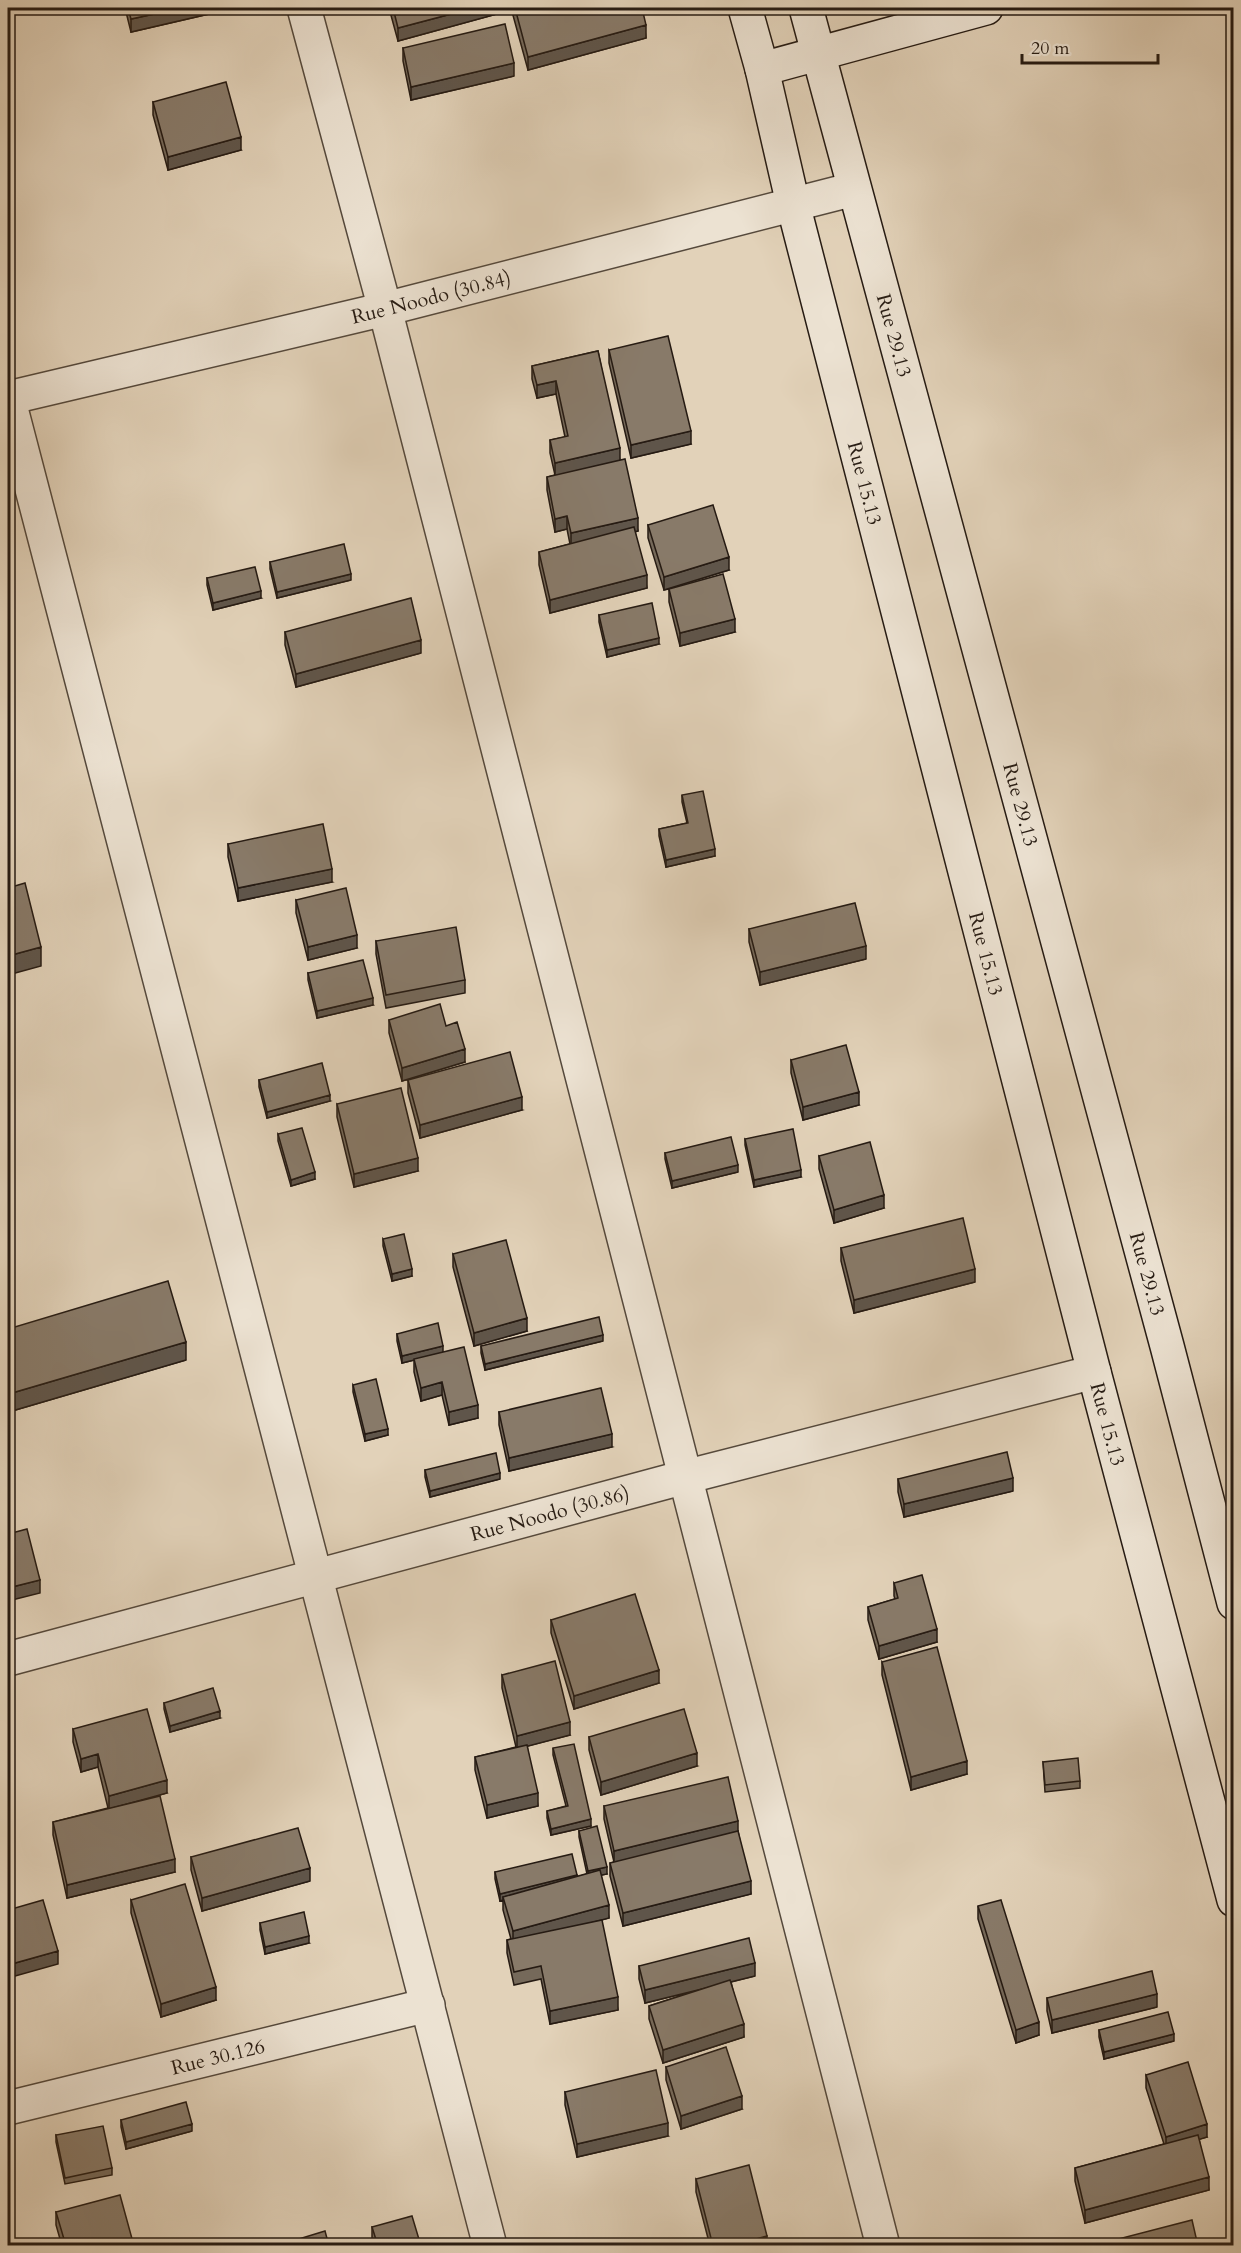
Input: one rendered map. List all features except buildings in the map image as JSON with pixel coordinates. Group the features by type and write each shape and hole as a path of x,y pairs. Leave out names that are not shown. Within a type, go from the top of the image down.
{"street":[{"path":"304,8 385,309 883,2246"},
{"name":"Rue 15.13","path":"746,8 793,204 1094,1372 1233,1900"},
{"name":"Rue 29.13","path":"806,8 1164,1335 1233,1603"},
{"path":"762,69 986,8"},
{"name":"Rue Noodo (30.84)","path":"8,397 385,309 854,189"},
{"path":"8,397 490,2246"},
{"name":"Rue Noodo (30.86)","path":"8,1659 685,1477 1094,1372"},
{"name":"Rue 30.126","path":"8,2108 428,2005"}]}
